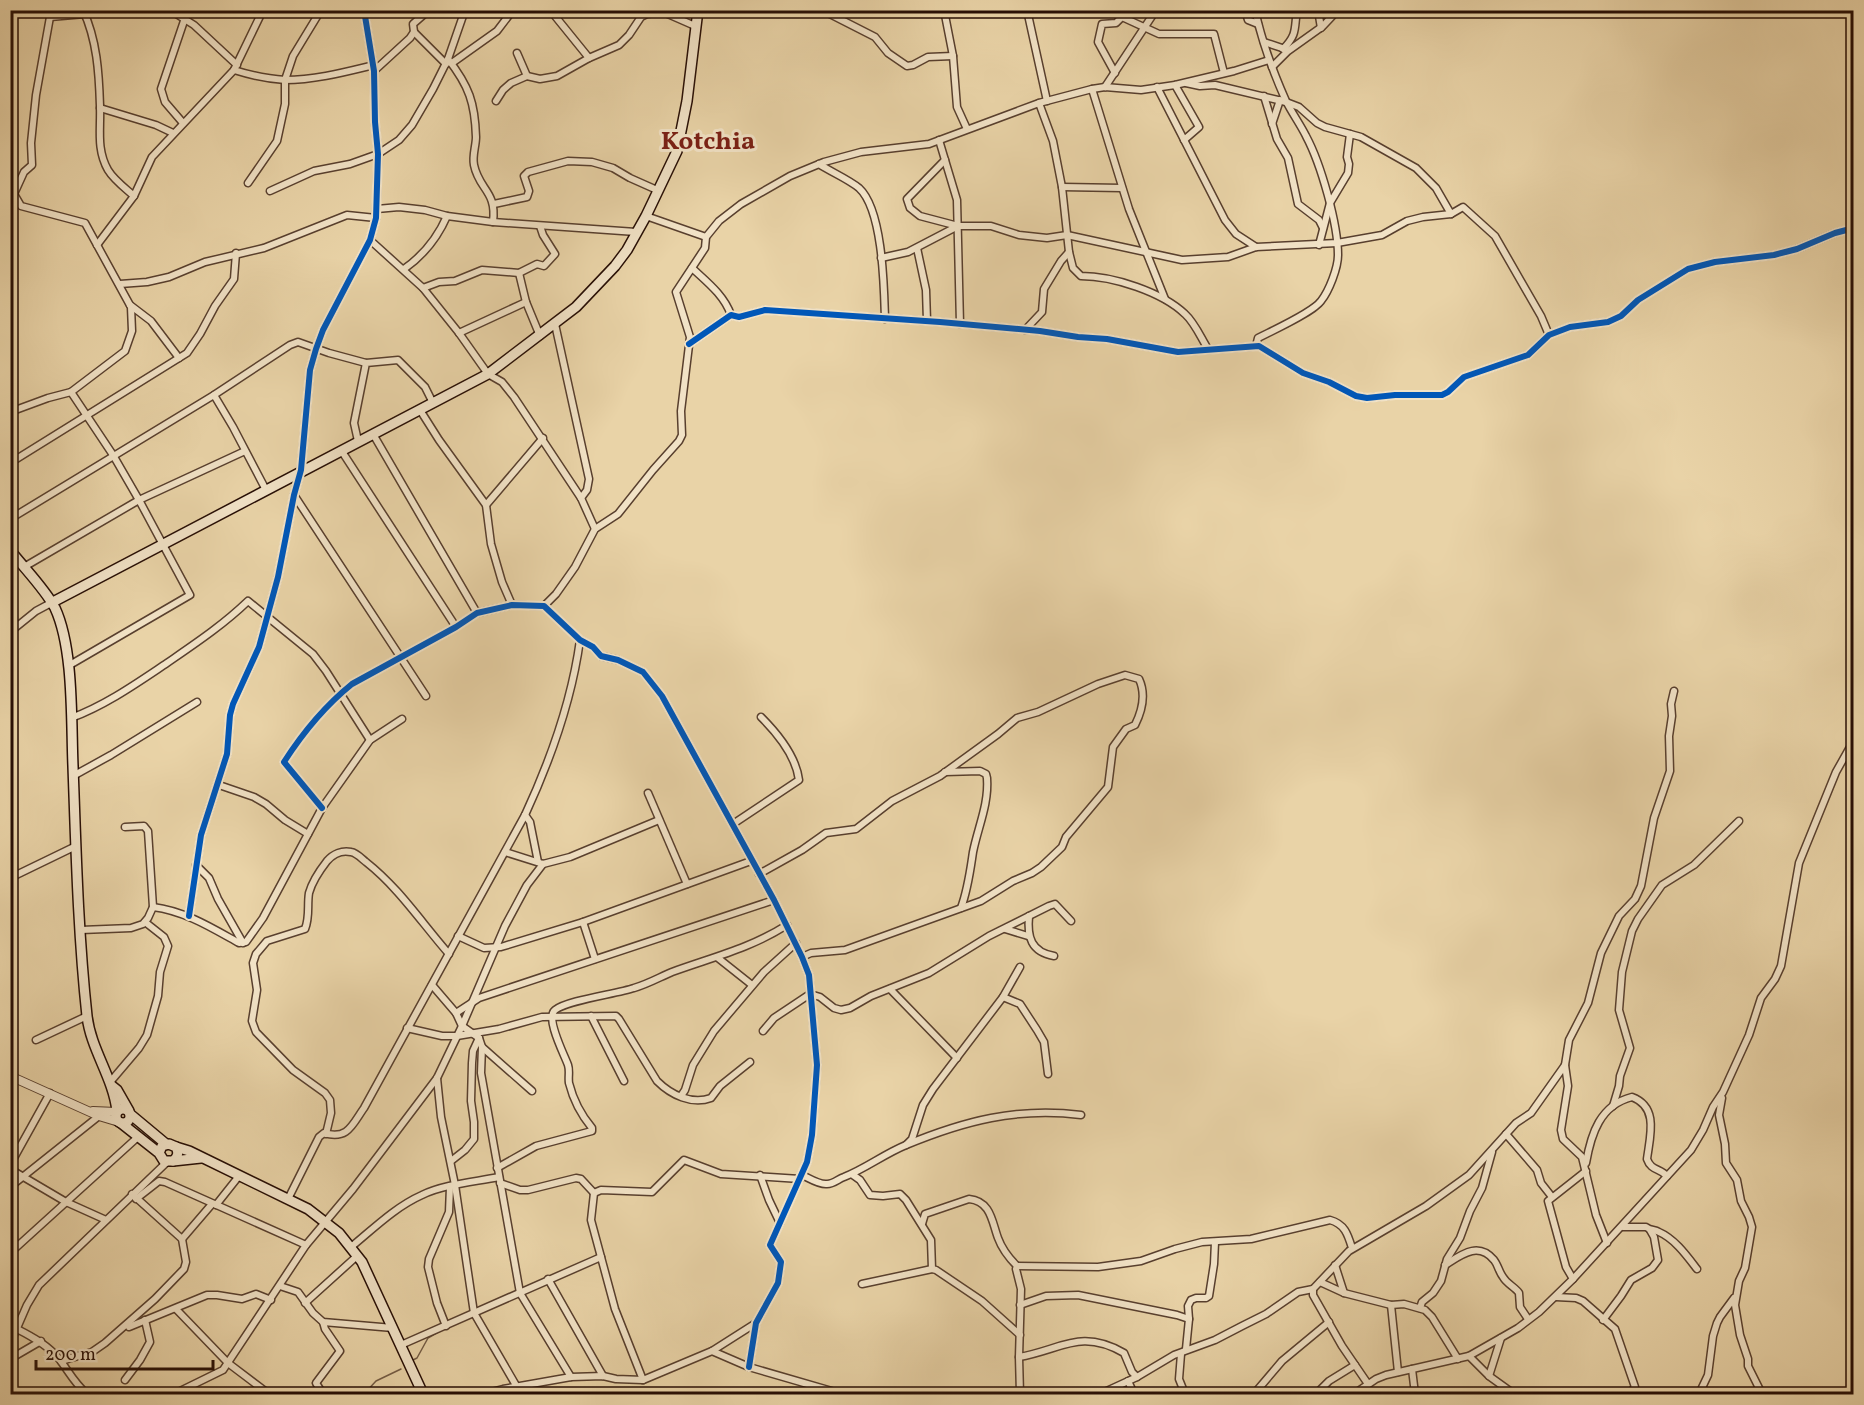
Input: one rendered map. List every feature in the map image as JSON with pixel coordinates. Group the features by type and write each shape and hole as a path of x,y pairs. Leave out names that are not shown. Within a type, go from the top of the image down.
{"main road":[{"path":"51,603 488,374 576,307 615,266 645,216 677,151 687,101 695,26 699,10"},
{"path":"10,550 51,603 64,642 68,666 87,1016 93,1039 112,1083 130,1113 128,1121 120,1122"},
{"path":"112,1083 115,1116 120,1122 165,1158 201,1158"},
{"path":"116,1111 123,1108 178,1152 177,1157 165,1158"},
{"path":"165,1158 161,1148 171,1145 189,1151 308,1209 326,1222 357,1256 423,1395"}],"street":[{"path":"170,10 185,18 235,67 263,77 285,80 374,68 392,56 414,32"},
{"path":"183,123 165,102 161,89 185,18 190,10"},
{"path":"97,245 134,196 152,157 235,67 263,10"},
{"path":"248,183 277,141 285,104 285,80 293,56 321,10"},
{"path":"189,916 201,835 219,785 227,754 230,715 259,647 278,577 301,471 310,370 323,330 370,240 376,218 378,154 374,68 364,10"},
{"path":"429,10 412,24 414,32 449,62 469,92 474,107 474,169 494,204 493,222"},
{"path":"270,191 314,171 350,164 378,154 399,140 412,125 449,62 465,10"},
{"path":"449,62 497,31 513,10"},
{"path":"822,10 874,37 888,53 907,66 928,57 953,56"},
{"path":"944,10 953,56 957,107 967,129"},
{"path":"1027,10 1047,101"},
{"path":"1105,87 1156,10"},
{"path":"1245,10 1248,20 1258,24"},
{"path":"1255,10 1283,101 1307,137 1317,160 1330,203 1338,255 1337,265 1321,302 1311,310 1258,338 1256,346"},
{"path":"1286,50 1296,31 1297,10"},
{"path":"1321,28 1320,10 1337,11"},
{"path":"544,606 556,594 575,567 595,529 618,514 682,435 681,411 689,344 688,331 676,292 705,248 706,237 719,221 741,204 790,176 819,164 861,152 929,144 1039,103 1105,87 1141,90 1174,85 1270,63 1321,28 1337,11"},
{"path":"10,412 71,392 125,351 132,331 130,305 85,223 21,206 14,194 24,172 32,165 33,156 30,143 50,14 84,12 97,53 100,108 99,150 108,170 134,196"},
{"path":"496,101 503,90 527,76 540,79 557,76 588,58 619,45 629,35 640,14 663,12 695,26"},
{"path":"555,16 588,58"},
{"path":"1116,73 1098,42 1102,24 1116,23 1122,17 1159,34 1214,34 1224,73"},
{"path":"1263,42 1286,50"},
{"path":"517,53 527,76"},
{"path":"1183,82 1200,86 1215,85 1283,101 1299,107 1317,123 1361,137 1416,168 1436,188 1451,214"},
{"path":"1174,85 1199,127 1184,140"},
{"path":"1157,87 1225,220 1236,234 1256,247"},
{"path":"1092,89 1122,188 1164,299"},
{"path":"1264,96 1277,139 1288,158 1298,204 1319,220 1323,228"},
{"path":"1272,124 1283,101"},
{"path":"1039,103 1053,141 1073,268 1081,276 1119,280 1164,299 1186,314 1208,349"},
{"path":"100,108 156,125 173,134"},
{"path":"1319,245 1330,203 1348,173 1347,157 1350,134"},
{"path":"939,140 957,200 960,324"},
{"path":"494,204 527,197 529,191 525,174 568,160 607,165 657,190"},
{"path":"945,160 907,200 907,203 920,216 958,226 991,226 1019,235 1047,238 1067,235 1182,260 1228,257 1256,247 1319,245 1382,235 1407,221 1451,214 1463,207 1495,236 1541,316 1549,335"},
{"path":"819,164 858,188 869,201 881,258 885,319"},
{"path":"1062,187 1122,188"},
{"path":"377,209 399,207 493,222 636,232"},
{"path":"120,284 147,282 168,277 205,262 264,248 347,215 376,218"},
{"path":"404,269 418,259 431,245 447,216"},
{"path":"645,216 706,237"},
{"path":"423,288 439,282 455,281 482,270 519,273 537,264 544,266 555,256 540,226"},
{"path":"881,258 917,248 958,226"},
{"path":"689,344 731,315 739,316 765,310 1025,330 1078,338 1107,339 1178,352 1256,346 1303,373 1329,382 1356,396 1367,398 1395,395 1442,395 1464,377 1528,355 1549,335 1570,327 1608,322 1621,316 1638,300 1688,269 1715,262 1773,255 1797,249 1835,233 1854,228"},
{"path":"370,240 423,288 488,374 502,382 543,438 581,498 595,529"},
{"path":"917,248 926,290 927,321"},
{"path":"1025,330 1042,312 1044,289 1069,252"},
{"path":"10,463 179,358 192,347 234,279 236,253"},
{"path":"692,268 717,292 728,306 731,315"},
{"path":"519,273 526,302 540,336"},
{"path":"459,333 526,302"},
{"path":"130,305 152,321 179,358"},
{"path":"555,324 589,479 587,490 581,498"},
{"path":"10,519 298,342 366,363 398,360 425,387 434,403"},
{"path":"358,441 354,423 366,363"},
{"path":"68,666 190,595 113,455 71,392"},
{"path":"214,395 266,490"},
{"path":"420,410 486,505 491,544 502,582 512,605"},
{"path":"373,434 477,613"},
{"path":"486,505 543,438"},
{"path":"341,450 456,627"},
{"path":"24,567 139,500 245,451"},
{"path":"294,495 426,696"},
{"path":"71,718 115,697 144,678 233,617 248,601 313,654 370,740"},
{"path":"10,632 36,611 51,603"},
{"path":"322,808 284,762 310,727 340,694 359,680 456,627 477,613 512,605 544,606 580,640 593,647 600,656 618,660 643,672 662,696 774,900 809,975 817,1065 812,1135 807,1162 770,1245 781,1262 778,1283 756,1323 749,1367"},
{"path":"288,1199 319,1137 326,1134 338,1136 345,1134 364,1108 525,815 541,781 572,683 580,640"},
{"path":"759,874 802,850 826,833 856,829 892,801 945,772 1017,718 1038,712 1098,684 1125,675 1139,679 1144,695 1137,722 1126,729 1113,747 1108,787 1066,837 1062,847 1032,873 961,908 845,950 811,953 802,957"},
{"path":"1607,1243 1596,1215 1582,1157 1563,1139 1561,1130 1568,1086 1565,1065 1569,1040 1588,1003 1601,953 1619,916 1635,898 1641,886 1654,818 1670,771 1669,736 1674,691"},
{"path":"73,776 197,702"},
{"path":"733,824 799,780 788,752 776,732 761,717"},
{"path":"153,907 169,909 189,916 240,943 249,939 322,808 370,740 402,719"},
{"path":"1354,1395 1376,1379 1469,1356 1528,1319 1556,1297 1623,1227 1691,1149 1723,1092 1749,1035 1761,998 1775,979 1781,966 1799,863 1836,772 1854,740"},
{"path":"945,772 980,771 986,774 987,778 985,808 973,852 970,879 961,908"},
{"path":"219,785 267,804 285,820 308,834"},
{"path":"648,793 687,884"},
{"path":"174,1395 187,1392 217,1374 228,1363 306,1245 436,1078 462,1026 505,926 540,863 530,822 525,815"},
{"path":"505,852 540,863 570,857 659,820"},
{"path":"1613,1106 1630,1048 1619,1010 1622,972 1632,931 1662,885 1694,865 1739,821"},
{"path":"81,930 131,928 145,922 153,907 148,831 144,826 125,827"},
{"path":"10,878 77,846"},
{"path":"326,1134 331,1113 330,1100 325,1093 293,1070 253,1027 257,981 253,963 261,946 267,940 305,929 308,921 309,894 313,884 328,860 343,851 354,852 385,877 414,909 448,954"},
{"path":"458,936 484,948 496,948 583,922 751,861"},
{"path":"196,865 209,878 243,943"},
{"path":"456,1013 472,1002 774,900"},
{"path":"810,994 820,997 834,1008 841,1010 850,1008 871,996 930,973 989,936 1055,904 1071,921"},
{"path":"1029,916 1029,936 1036,950 1054,956"},
{"path":"112,1083 147,1035 158,996 160,972 168,946 157,929 145,922"},
{"path":"583,922 596,959"},
{"path":"497,1168 536,1146 592,1131 571,1090 569,1069 552,1025 551,1016 554,1010 636,988 670,973 757,943 787,925"},
{"path":"1005,929 1029,936"},
{"path":"681,1095 685,1090 693,1065 714,1031 764,972 796,943"},
{"path":"718,958 752,985"},
{"path":"905,1145 912,1139 922,1105 983,1021 1003,998 1020,967"},
{"path":"432,985 456,1013 462,1026 476,1036 482,1047 532,1091"},
{"path":"890,989 957,1058"},
{"path":"763,1031 774,1018 810,994"},
{"path":"1003,998 1020,1004 1037,1030 1044,1042 1048,1074"},
{"path":"36,1040 87,1016"},
{"path":"406,1028 442,1036 476,1036 551,1016 615,1016 657,1081 664,1088 691,1101 711,1098 720,1086 750,1062"},
{"path":"591,1016 624,1081"},
{"path":"451,1161 474,1139 471,1101 472,1051 476,1036"},
{"path":"482,1047 481,1073 520,1293 571,1377"},
{"path":"1100,1395 1137,1377 1168,1358 1215,1340 1266,1314 1298,1292 1313,1289 1352,1248 1375,1237 1441,1196 1469,1175 1516,1123 1531,1113 1565,1065"},
{"path":"10,1076 99,1116 120,1122"},
{"path":"436,1078 474,1313 520,1395"},
{"path":"1699,1395 1708,1375 1717,1323 1736,1295 1745,1268 1752,1227 1741,1201 1737,1180 1726,1163 1725,1144 1719,1116 1723,1092"},
{"path":"50,1093 10,1167 22,1178 106,1220"},
{"path":"1573,1279 1566,1267 1548,1201 1586,1169 1595,1127 1604,1113 1621,1100 1632,1097 1645,1104 1651,1126 1647,1159 1652,1168 1663,1171 1667,1176"},
{"path":"92,1111 116,1111"},
{"path":"594,1192 601,1190 652,1192 684,1160 721,1174 801,1177 826,1185 853,1175 905,1145 964,1123 1000,1116 1062,1112 1081,1115"},
{"path":"10,1186 99,1116"},
{"path":"1506,1134 1537,1170 1541,1184 1551,1197"},
{"path":"10,1253 139,1135"},
{"path":"1420,1308 1422,1302 1441,1281 1445,1265 1460,1238 1482,1188 1492,1148"},
{"path":"134,1197 165,1158"},
{"path":"760,1175 780,1222"},
{"path":"853,1175 860,1180 870,1195 900,1194 906,1200 930,1240 932,1269"},
{"path":"182,1239 239,1176"},
{"path":"351,1247 398,1209 423,1194 453,1186 499,1180 520,1190 528,1190 576,1178 581,1179 594,1192"},
{"path":"10,1344 27,1305 39,1285 106,1220 134,1197 159,1181 306,1245"},
{"path":"446,1326 437,1303 428,1267 429,1259 449,1212 453,1186"},
{"path":"594,1192 591,1220 615,1309 643,1380"},
{"path":"61,1361 92,1352 156,1299 184,1269 186,1262 182,1239 134,1197"},
{"path":"922,1224 925,1214 969,1199 976,1200 988,1209 1006,1255 1017,1266 1098,1267 1141,1261 1202,1242 1251,1239 1330,1221 1342,1226 1347,1232 1352,1248"},
{"path":"1623,1227 1646,1227 1659,1231 1674,1243 1697,1269"},
{"path":"1603,1320 1631,1280 1652,1268 1658,1260 1654,1238 1650,1230"},
{"path":"1185,1395 1179,1379 1189,1319 1188,1306 1191,1300 1206,1298 1210,1292 1215,1242"},
{"path":"1445,1265 1467,1251 1485,1252 1495,1261 1503,1278 1520,1293 1520,1307 1528,1319"},
{"path":"305,1303 357,1256"},
{"path":"401,1346 601,1257"},
{"path":"1335,1265 1344,1293"},
{"path":"1017,1266 1021,1289 1018,1357 1020,1395"},
{"path":"862,1284 932,1269 982,1301 1020,1335"},
{"path":"548,1279 603,1376"},
{"path":"1320,1282 1344,1293 1391,1305 1397,1303 1420,1308 1432,1317 1458,1359"},
{"path":"280,1286 298,1292 323,1322 325,1329 340,1351 316,1383 324,1395"},
{"path":"1313,1289 1312,1295 1368,1384"},
{"path":"118,1332 207,1295 242,1299 256,1294 271,1300"},
{"path":"1020,1305 1046,1296 1078,1295 1189,1319"},
{"path":"1736,1295 1736,1318 1748,1366 1762,1395"},
{"path":"1556,1297 1576,1298 1583,1301 1615,1329 1635,1387 1629,1395"},
{"path":"1391,1305 1398,1372"},
{"path":"176,1309 228,1363 269,1395"},
{"path":"125,1380 141,1360 150,1342 145,1320"},
{"path":"323,1322 393,1328"},
{"path":"1254,1395 1282,1361 1329,1322"},
{"path":"483,1395 517,1386 571,1377 603,1376 643,1380 712,1351 756,1323"},
{"path":"17,1329 41,1341 61,1361 77,1386 87,1395"},
{"path":"1489,1376 1501,1338"},
{"path":"10,1359 41,1341"},
{"path":"1018,1357 1066,1343 1094,1341 1124,1353 1132,1372 1137,1377"},
{"path":"712,1351 749,1367 842,1395"},
{"path":"1469,1356 1489,1376 1514,1395"},
{"path":"1316,1395 1329,1381 1355,1365"},
{"path":"1412,1369 1416,1395"},
{"path":"1128,1381 1134,1395"}],"waterway":[{"path":"10,34 12,10"},
{"path":"413,1360 417,1358 428,1338 440,1331"},
{"path":"364,1394 376,1381 401,1369"}],"cycle path":[{"path":"189,916 201,835 227,754 230,715 259,647 278,577 301,470 310,370 323,330 370,240 376,218 378,154 374,71 364,10"},
{"path":"689,344 731,315 739,317 765,310 1040,331 1107,339 1178,352 1259,346 1303,373 1329,382 1356,396 1367,398 1395,395 1442,395 1464,377 1528,355 1549,335 1570,327 1608,322 1621,316 1638,300 1688,269 1715,262 1774,255 1854,228"},
{"path":"322,808 284,762 307,731 333,701 352,684 456,627 477,613 512,605 544,606 580,640 593,647 601,656 618,660 643,672 662,696 774,900 809,975 817,1065 812,1135 807,1162 770,1245 781,1262 778,1283 756,1323 749,1367"}],"district":[{"name":"Kotchia","path":"708,140"}]}
